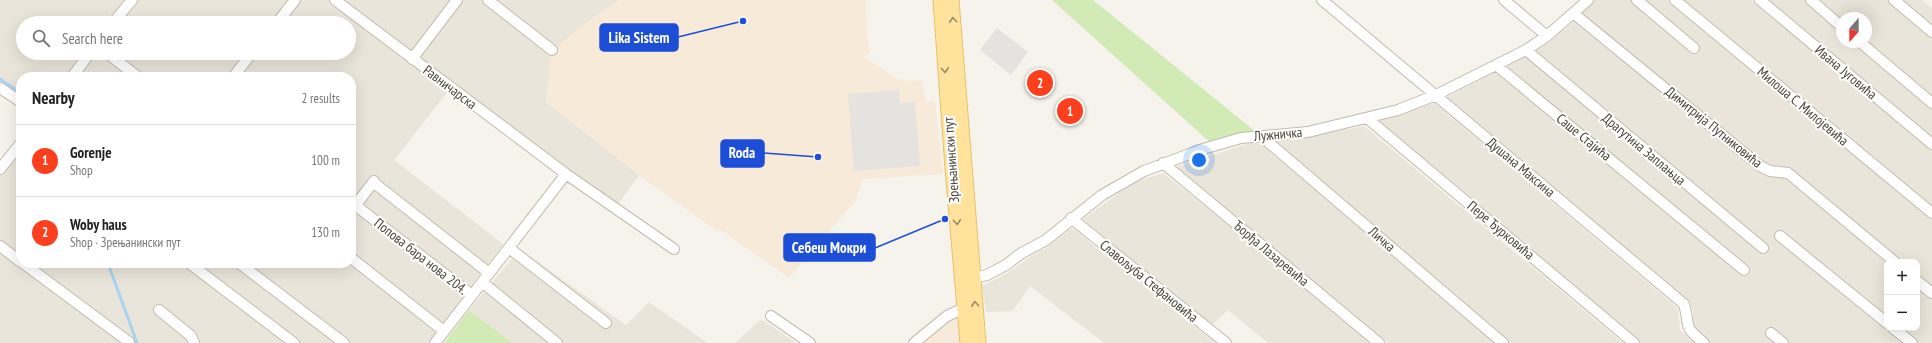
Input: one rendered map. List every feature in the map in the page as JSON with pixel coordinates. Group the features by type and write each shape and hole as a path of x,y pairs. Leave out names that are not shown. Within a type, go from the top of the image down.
{"main road":[{"name":"Зрењанински пут","path":"940,0 951,163 967,343"},
{"name":"Зрењанински пут","path":"952,0 979,343"}],"street":[{"path":"119,16 132,0"},
{"path":"282,16 295,0"},
{"name":"Равничарска","path":"335,0 356,16"},
{"path":"412,59 457,0"},
{"path":"488,0 552,50"},
{"name":"Душана Максина","path":"1322,0 1684,304 1687,314 1686,323 1689,331 1704,343"},
{"path":"1504,0 1547,36"},
{"name":"Лужничка","path":"973,278 996,271 1020,254 1046,240 1071,218 1123,182 1163,163 1213,145 1246,137 1308,132 1398,110 1436,95 1526,50 1547,36 1588,0"},
{"path":"1637,0 1694,48"},
{"name":"Милоша С. Милојевића","path":"1675,0 1932,213"},
{"name":"Ивана Југовића","path":"1760,0 1932,144"},
{"path":"1810,0 1836,22"},
{"path":"1894,0 1932,32"},
{"name":"Димитрија Путниковића","path":"1574,13 1760,166 1770,171 1788,173 1891,259"},
{"name":"Равничарска","path":"356,16 566,174 674,249"},
{"path":"1867,48 1932,103"},
{"name":"Драгутина Заплањца","path":"1526,50 1763,248"},
{"path":"76,72 85,60"},
{"path":"116,60 132,72"},
{"path":"237,72 246,60"},
{"name":"Саше Стајића","path":"1496,65 1744,270"},
{"path":"0,88 16,99"},
{"name":"Пере Ђурковића","path":"1367,118 1634,343"},
{"name":"Личка","path":"1261,136 1503,343"},
{"path":"0,170 16,149"},
{"name":"Ђорђа Лазаревића","path":"1163,163 1379,343"},
{"path":"435,343 566,174"},
{"path":"356,201 373,182 489,273"},
{"name":"Попова бара нова 204.","path":"356,206 472,295"},
{"name":"Славољуба Стефановића","path":"1071,218 1226,343"},
{"path":"1780,236 1884,321"},
{"path":"0,246 16,258"},
{"path":"509,248 606,323"},
{"path":"356,262 444,331"},
{"path":"30,268 129,342"},
{"path":"196,268 294,343"},
{"path":"246,268 344,343"},
{"path":"482,282 557,343"},
{"path":"1920,283 1932,293"},
{"path":"914,343 947,316 964,308"},
{"path":"159,310 191,336 194,343"},
{"path":"771,316 810,343"},
{"path":"1897,331 1912,343"},
{"path":"1771,333 1783,343"}],"shaded area":[{"path":"0,0 128,0 115,16 16,16 16,60 80,60 71,72 16,72 16,105 0,95"},
{"path":"136,0 329,0 350,16 123,16"},
{"path":"340,0 619,0 579,28 552,52 546,102 639,175 617,206"},
{"path":"619,0 866,0 867,39 870,51 865,58 899,80 922,81 926,102 935,102 943,174 862,179 856,200 789,278 721,230 717,231 639,175 546,102 551,52 579,28"},
{"path":"1594,0 1667,0 1932,220 1932,287 1920,277 1920,259 1898,259 1789,167 1771,166 1765,163 1581,12"},
{"path":"1683,0 1752,0 1932,151 1932,206"},
{"path":"1768,0 1804,0 1836,27 1836,48 1861,48 1932,108 1932,138"},
{"path":"1816,0 1887,0 1932,38 1932,97 1872,47 1872,12 1836,12 1836,16"},
{"path":"1899,0 1922,0 1932,8 1932,28"},
{"path":"356,20 449,90 394,160 503,244 428,343 0,343 0,175 16,154 16,268 356,268 356,72 79,72 88,60 356,60"},
{"path":"1573,22 1762,174 1772,177 1785,177 1884,260 1884,331 1920,331 1920,290 1932,300 1932,343 1711,343 1692,325 1693,312 1690,302 1447,97 1522,59 1550,42"},
{"path":"997,28 1028,52 1011,75 980,50"},
{"path":"899,90 900,103 915,102 920,166 854,171 848,94"},
{"path":"1434,103 1678,308 1680,330 1696,343 1640,343 1378,123 1381,119"},
{"path":"1364,126 1623,343 1512,343 1273,142 1274,138 1322,134"},
{"path":"1253,142 1262,145 1498,343 1388,343 1176,167"},
{"path":"1163,173 1376,343 1268,343 1228,310 1211,326 1083,219 1133,183"},
{"path":"1072,228 1215,343 1104,343 1030,286 1013,311 986,312 982,286 1006,274 1034,254 1048,247"},
{"path":"520,249 626,325 649,302 708,343 513,343 469,310"},
{"path":"949,317 960,317 963,343 919,343"},
{"path":"761,319 797,343 735,343"}],"green space":[{"path":"1052,0 1093,0 1261,136 1213,145"},
{"path":"469,310 513,343 444,343"}],"waterway":[{"path":"0,79 16,90"},
{"path":"110,268 137,343"}],"place":[{"name":"Lika Sistem","path":"743,21"},
{"name":"Woby haus","path":"1040,83"},
{"name":"Gorenje","path":"1070,111"},
{"name":"Roda","path":"818,157"},
{"name":"Себеш Мокри","path":"945,219"}]}
